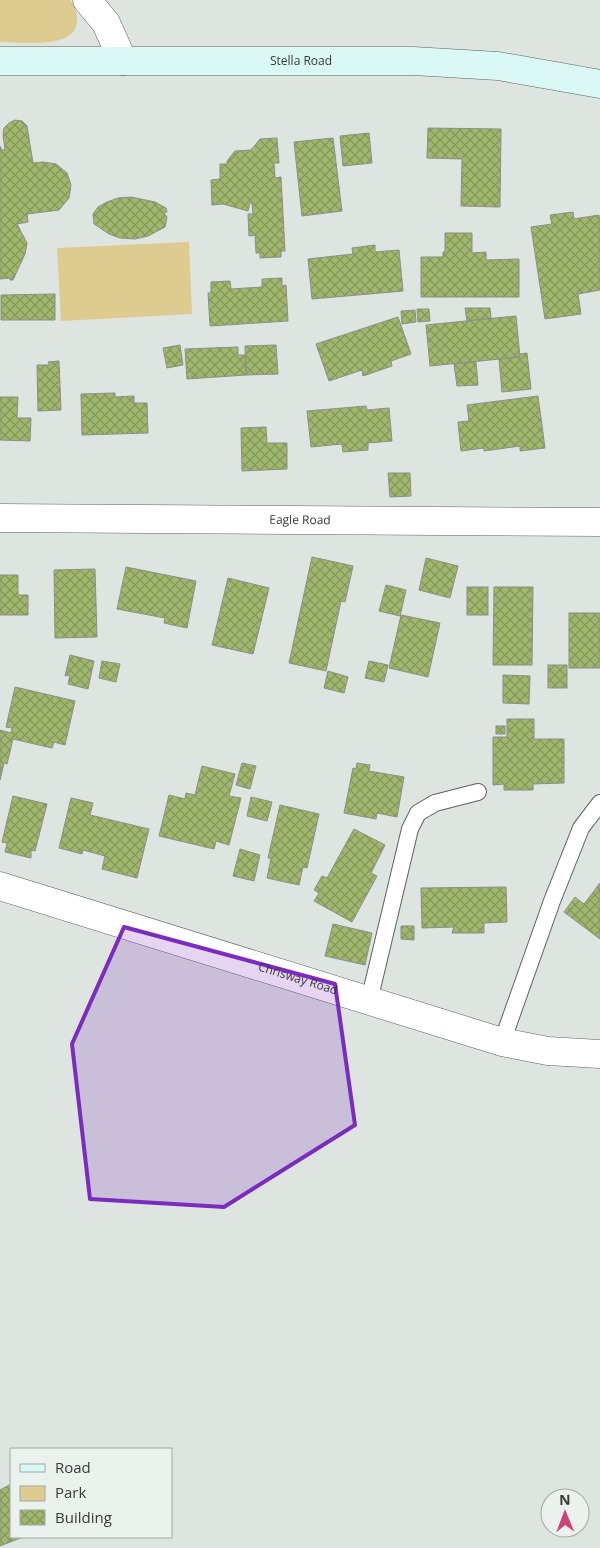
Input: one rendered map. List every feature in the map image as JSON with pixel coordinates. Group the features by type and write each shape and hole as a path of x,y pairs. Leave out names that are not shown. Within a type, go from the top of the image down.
{"main road":[{"name":"Stella Road","path":"0,61 422,61 505,67 600,84"}],"street":[{"path":"87,0 106,23 123,61"},
{"name":"Eagle Road","path":"0,518 600,522"},
{"name":"Chrisway Road","path":"0,886 502,1042 548,1051 600,1054"}],"lane":[{"path":"369,1001 410,828 418,813 435,803 478,792"},
{"path":"502,1042 552,901 581,828 600,803"}],"highlighted area":[{"path":"124,927 335,984 355,1125 224,1207 90,1199 72,1044"}],"green space":[{"path":"0,0 70,0 75,7 77,16 74,31 67,37 57,41 33,43 0,42"},
{"path":"189,242 192,314 61,321 57,248"}],"building":[{"path":"15,120 22,121 27,126 33,163 56,164 67,173 71,185 69,198 59,210 27,214 28,222 17,224 27,243 25,254 13,280 10,280 10,278 0,279 0,146 2,150 5,150 4,128"},
{"path":"428,128 501,129 500,207 461,206 462,159 427,158"},
{"path":"369,133 372,163 343,166 340,136"},
{"path":"277,138 279,163 274,163 275,178 281,177 285,251 281,251 281,257 260,258 260,253 256,253 255,235 249,236 248,214 253,214 252,203 250,203 248,211 223,204 212,205 211,180 220,179 220,164 227,164 227,161 235,151 251,150 260,139"},
{"path":"333,138 342,211 302,216 294,142"},
{"path":"131,197 155,202 166,208 167,212 164,213 167,217 165,227 148,236 135,239 120,238 109,234 94,224 93,214 98,207 118,198"},
{"path":"573,212 574,219 599,215 600,290 578,294 581,314 545,319 531,227 552,224 550,215"},
{"path":"445,233 472,233 472,253 486,252 486,260 519,259 519,297 421,297 421,257 443,257 443,252 445,252"},
{"path":"375,245 375,252 399,250 403,291 312,299 308,259 353,254 352,248"},
{"path":"282,278 282,286 286,285 288,321 210,326 208,293 211,293 211,282 230,281 231,289 262,287 262,279"},
{"path":"55,294 55,320 1,320 1,295"},
{"path":"465,308 490,308 491,318 467,321"},
{"path":"417,309 429,309 430,321 418,322"},
{"path":"415,310 416,322 402,324 401,311"},
{"path":"516,316 520,357 430,366 426,325"},
{"path":"398,317 411,354 391,361 392,366 363,376 362,370 329,381 316,344"},
{"path":"180,345 183,365 167,368 163,348"},
{"path":"276,345 278,374 246,375 245,346"},
{"path":"238,347 238,355 245,355 246,375 187,379 185,349"},
{"path":"527,353 531,389 502,392 499,359 520,357 520,354"},
{"path":"59,361 61,410 38,411 37,365 50,365 48,362"},
{"path":"476,362 478,385 457,386 454,364"},
{"path":"115,393 115,397 134,396 134,403 147,403 148,433 82,435 81,394"},
{"path":"538,396 545,448 520,451 520,446 484,451 484,448 461,451 458,422 469,421 467,405"},
{"path":"0,397 18,397 17,418 31,418 30,441 0,440"},
{"path":"366,406 367,410 389,408 392,441 368,443 368,450 343,452 342,444 311,447 307,411"},
{"path":"266,427 267,443 287,443 287,469 242,471 241,428"},
{"path":"388,473 410,473 411,496 390,497"},
{"path":"312,557 353,566 345,602 341,601 326,671 289,663"},
{"path":"426,558 458,566 450,598 419,590"},
{"path":"126,567 196,581 187,628 164,623 165,618 117,609"},
{"path":"95,569 97,637 55,638 54,570"},
{"path":"0,575 18,575 18,595 28,595 28,615 0,615"},
{"path":"228,578 269,588 253,654 212,645"},
{"path":"386,585 406,590 400,616 379,611"},
{"path":"467,587 488,587 488,615 467,615"},
{"path":"494,587 533,587 532,665 493,665"},
{"path":"569,613 600,613 600,668 569,668"},
{"path":"401,615 440,623 428,677 389,668"},
{"path":"70,655 94,661 88,689 68,684 70,675 65,676"},
{"path":"102,661 120,664 116,682 99,678"},
{"path":"369,661 388,665 384,682 365,678"},
{"path":"548,665 567,665 567,688 548,688"},
{"path":"328,671 348,677 344,693 324,688"},
{"path":"503,675 530,676 529,704 503,703"},
{"path":"15,687 75,701 65,745 54,742 52,748 13,739 7,764 4,763 0,780 0,730 11,733 12,728 6,727"},
{"path":"507,719 534,719 534,739 564,739 564,783 533,784 533,790 504,790 504,784 493,785 493,737 507,737"},
{"path":"496,726 505,726 505,734 496,734"},
{"path":"242,763 256,766 250,789 236,785"},
{"path":"357,763 370,765 369,771 404,777 397,817 377,813 376,819 344,813 353,768 356,769"},
{"path":"202,766 235,774 229,796 241,798 229,845 216,841 214,849 159,836 169,795 185,799 186,793 195,795"},
{"path":"13,796 47,804 35,851 31,850 31,858 5,852 7,843 2,842"},
{"path":"251,797 272,802 267,821 247,816"},
{"path":"71,798 93,803 90,815 149,829 137,878 102,869 105,856 83,850 82,854 59,848"},
{"path":"280,805 319,814 307,868 303,867 299,885 267,878 271,858 268,858"},
{"path":"354,829 385,845 371,873 377,876 352,922 314,901 319,893 314,890 322,876 327,878"},
{"path":"240,849 260,855 254,881 233,876"},
{"path":"600,883 600,939 564,912 575,897 584,904"},
{"path":"506,887 507,922 484,923 484,933 452,933 454,927 422,928 421,888"},
{"path":"333,924 372,933 365,965 325,956"},
{"path":"401,926 414,926 414,940 401,939"},
{"path":"10,1485 10,1538 20,1538 0,1546 0,1490"}]}
